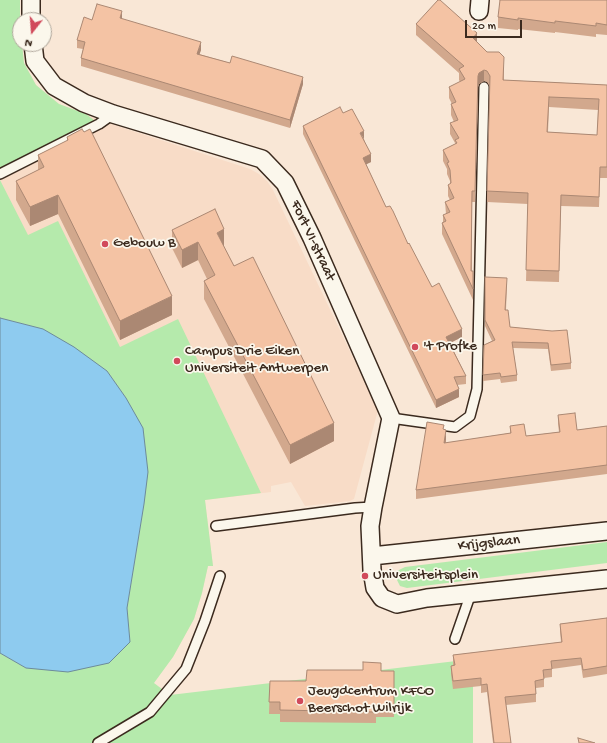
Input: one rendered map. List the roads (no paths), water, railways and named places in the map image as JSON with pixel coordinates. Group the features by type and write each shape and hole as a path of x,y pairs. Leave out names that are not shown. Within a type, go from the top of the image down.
{"street":[{"path":"31,0 31,12"},
{"name":"Fort VI-straat","path":"34,52 35,61 54,86 84,103 113,114 262,159 285,183 312,238 392,418"},
{"path":"392,418 370,526 372,570 375,588 382,598 397,604 471,593 607,579"},
{"name":"Krijgslaan","path":"372,556 607,531"}],"lane":[{"path":"392,418 455,427 470,416 477,389 484,87"},
{"path":"0,174 99,124 113,114"},
{"path":"216,526 373,507"},
{"path":"98,743 150,712 186,668 205,621 220,576"},
{"path":"455,639 471,593"}],"water":[{"path":"0,318 43,329 74,347 107,371 126,398 143,428 148,472 127,608 130,642 109,663 68,672 26,668 0,653"}],"place":[{"name":"Gebouw B","path":"105,244"},
{"name":"'t Profke","path":"415,347"},
{"name":"Campus Drie Eiken Universiteit Antwerpen","path":"177,361"},
{"name":"Universiteitsplein","path":"365,576"},
{"name":"Jeugdcentrum KFCO Beerschot Wilrijk","path":"300,701"}]}
